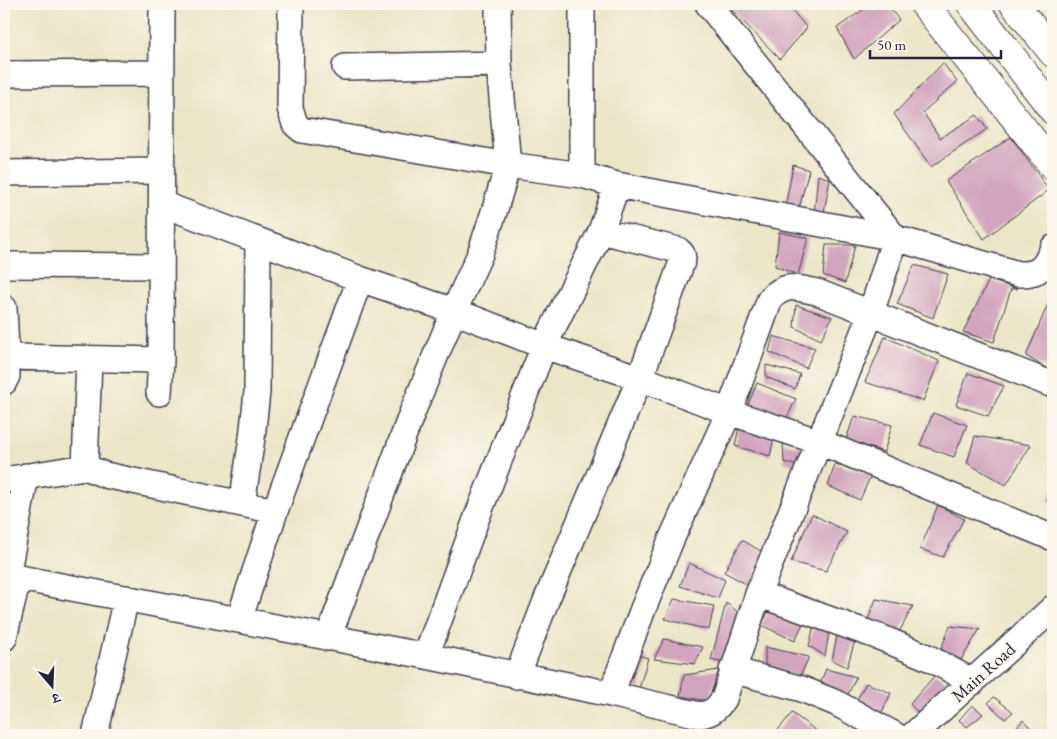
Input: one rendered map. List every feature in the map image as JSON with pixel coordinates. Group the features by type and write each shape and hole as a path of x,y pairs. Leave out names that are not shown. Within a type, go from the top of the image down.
{"main road":[{"path":"924,4 1053,166"},
{"path":"971,4 1053,110"},
{"path":"1023,7 1053,53"}],"street":[{"path":"160,394 162,4"},
{"path":"291,4 290,108 292,118 298,128 312,132 508,165 582,175 617,185 895,238 1018,274 1029,275 1039,271 1048,262 1053,248"},
{"path":"328,638 412,413 480,254 508,165 499,64 498,4"},
{"path":"582,4 582,175"},
{"path":"708,4 895,238"},
{"path":"345,67 499,64"},
{"path":"4,74 161,73"},
{"path":"4,173 161,171"},
{"path":"426,656 477,517 544,346 601,231 617,185"},
{"path":"162,204 544,346 640,378 729,412 820,442 1053,538"},
{"path":"517,676 546,601 640,378 682,266 682,254 671,248 601,231"},
{"path":"10,576 426,656 610,694 699,715 707,714 716,710 724,699 758,594 871,313 895,238"},
{"path":"242,504 258,392 258,241"},
{"path":"4,265 161,266"},
{"path":"239,620 276,511 360,279"},
{"path":"610,694 668,549 729,412 770,299 778,290 792,287 817,292 1053,385"},
{"path":"4,308 7,376 4,382"},
{"path":"6,357 161,360"},
{"path":"85,467 89,358"},
{"path":"4,638 10,576 15,478 85,467 105,475 276,511"},
{"path":"758,594 882,638 929,658 973,682"},
{"path":"95,735 126,598"},
{"name":"Main Road","path":"913,735 1053,608"},
{"path":"732,670 802,689 828,700 895,735"}],"building":[{"path":"726,4 787,4 807,28 780,59"},
{"path":"871,4 887,4 899,20 854,59 837,28"},
{"path":"943,63 957,82 923,112 940,138 977,115 987,129 931,167 894,114"},
{"path":"1011,137 1049,190 984,239 946,181"},
{"path":"793,165 809,170 798,212 786,203"},
{"path":"818,175 830,179 824,212 814,213"},
{"path":"779,232 808,238 798,275 775,266"},
{"path":"826,245 855,245 845,283 823,275"},
{"path":"914,265 948,274 933,318 897,304"},
{"path":"989,280 1017,289 1011,289 994,342 963,332"},
{"path":"1053,292 1053,372 1026,356"},
{"path":"796,305 832,317 821,340 794,327"},
{"path":"773,336 815,348 806,368 769,352"},
{"path":"885,337 939,361 923,401 865,382"},
{"path":"766,365 800,374 795,389 766,377"},
{"path":"968,373 1004,386 988,416 956,405"},
{"path":"757,383 796,399 785,422 747,407"},
{"path":"933,413 967,425 954,457 920,445"},
{"path":"854,416 892,425 884,452 846,440"},
{"path":"739,427 774,438 770,456 735,446"},
{"path":"975,436 1031,445 1006,485 967,463"},
{"path":"783,443 810,450 801,467 784,462"},
{"path":"835,464 871,475 860,500 828,486"},
{"path":"1053,488 1053,503 1047,501"},
{"path":"938,505 964,519 943,557 920,549"},
{"path":"812,514 847,532 826,571 791,562"},
{"path":"742,540 764,553 750,586 724,572"},
{"path":"689,563 725,580 718,598 680,586"},
{"path":"674,599 714,606 709,630 665,619"},
{"path":"876,599 913,606 897,636 868,620"},
{"path":"726,603 743,616 727,664 711,660"},
{"path":"769,611 803,623 795,641 761,625"},
{"path":"814,625 830,627 825,656 809,646"},
{"path":"950,626 980,629 961,660 941,649"},
{"path":"838,631 856,637 847,667 832,660"},
{"path":"664,639 703,647 695,664 654,659"},
{"path":"765,647 809,657 800,676 765,668"},
{"path":"633,654 648,658 639,689 623,684"},
{"path":"826,669 856,677 847,697 821,681"},
{"path":"719,670 708,701 680,696 684,675"},
{"path":"935,675 955,687 921,716 910,704"},
{"path":"866,683 891,693 880,716 856,701"},
{"path":"994,697 1013,712 1005,719 988,703"},
{"path":"972,705 983,714 967,727 959,720"},
{"path":"792,713 822,735 774,735"},
{"path":"1023,720 1038,735 1020,735 1014,730"},
{"path":"1001,731 1005,735 994,735"}]}
